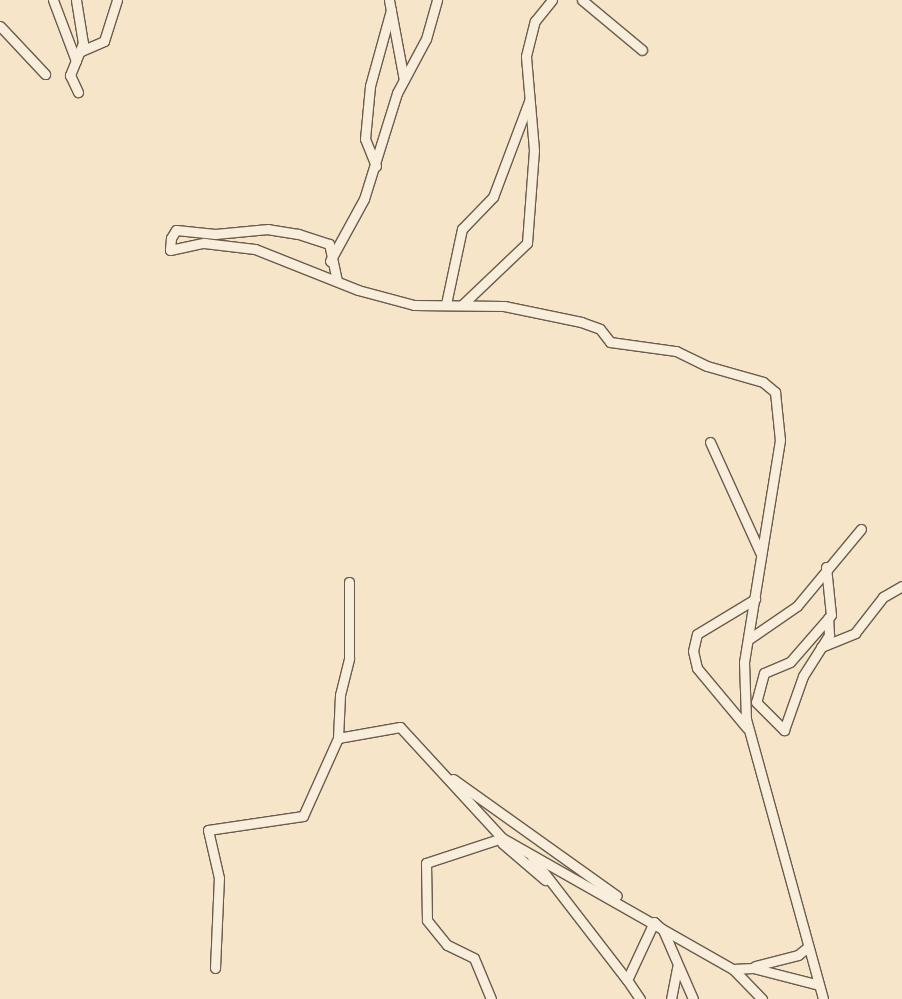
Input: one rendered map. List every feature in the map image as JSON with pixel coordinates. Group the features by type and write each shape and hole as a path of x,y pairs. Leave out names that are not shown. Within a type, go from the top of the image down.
{"street":[{"path":"53,0 76,61"},
{"path":"76,0 81,52 70,75 78,92"},
{"path":"81,52 104,41 117,0"},
{"path":"389,0 404,80"},
{"path":"330,261 376,166 404,80 426,38 437,0"},
{"path":"463,304 527,243 534,150 526,56 535,21 552,0"},
{"path":"582,0 642,50"},
{"path":"376,166 365,139 370,86 391,10"},
{"path":"0,26 45,74"},
{"path":"446,304 462,229 492,196 530,98"},
{"path":"337,281 330,261 329,244 268,229 215,234 176,230 171,238 170,250 204,243 255,249 337,281 414,305 463,304 504,306 581,322 600,329 610,342 676,352 707,366 763,382 775,392 780,440 760,553 755,599 744,662 749,730 823,999"},
{"path":"710,442 760,553"},
{"path":"749,639 797,606 826,567 861,529"},
{"path":"826,567 829,635 803,676 784,730 756,702 764,673 790,662 828,618"},
{"path":"215,968 219,878 208,830 303,816 338,738 340,695 349,658 349,582"},
{"path":"821,647 855,633 884,597 902,586"},
{"path":"749,730 697,668 693,651 698,634 755,599"},
{"path":"338,738 400,727 500,839 558,891"},
{"path":"437,768 663,930 690,997"},
{"path":"491,999 474,958 447,945 428,920 426,863 500,839 652,921 733,970 762,999"},
{"path":"530,854 640,999"},
{"path":"626,980 652,921"},
{"path":"733,970 780,962 808,947"},
{"path":"671,999 677,966"},
{"path":"745,969 819,985"}]}
